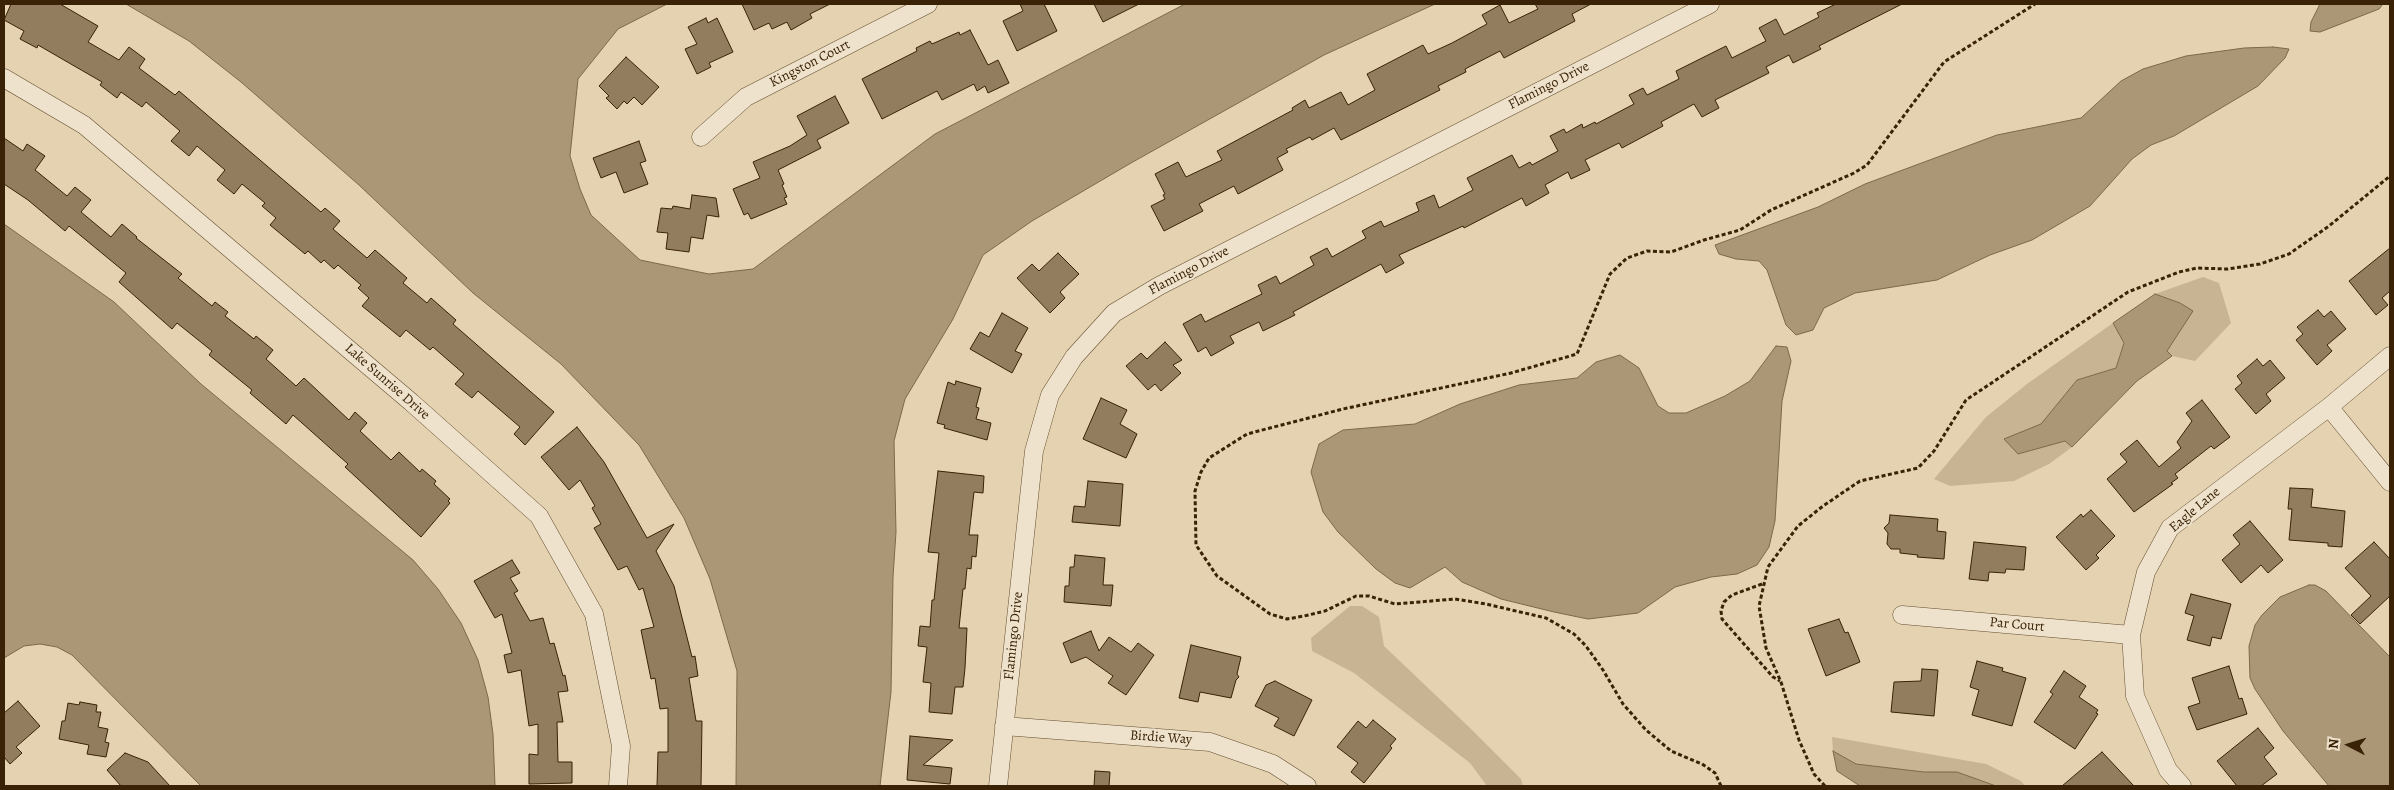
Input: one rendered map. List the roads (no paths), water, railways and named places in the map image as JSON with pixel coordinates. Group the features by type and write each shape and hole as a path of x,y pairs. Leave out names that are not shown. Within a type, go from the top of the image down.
{"street":[{"name":"Kingston Court","path":"701,137 746,97 928,4"},
{"name":"Flamingo Drive","path":"998,786 1034,451 1050,395 1074,357 1114,314 1159,286 1710,4"},
{"name":"Lake Sunrise Drive","path":"4,78 84,125 411,402 539,516 594,614 621,746 618,786"},
{"name":"Eagle Lane","path":"2182,786 2168,770 2135,696 2132,635 2146,572 2170,528 2329,407 2390,356"},
{"path":"2329,407 2390,482"},
{"name":"Par Court","path":"1902,615 2132,635"},
{"name":"Birdie Way","path":"1004,726 1210,742 1273,764 1307,786"}]}
